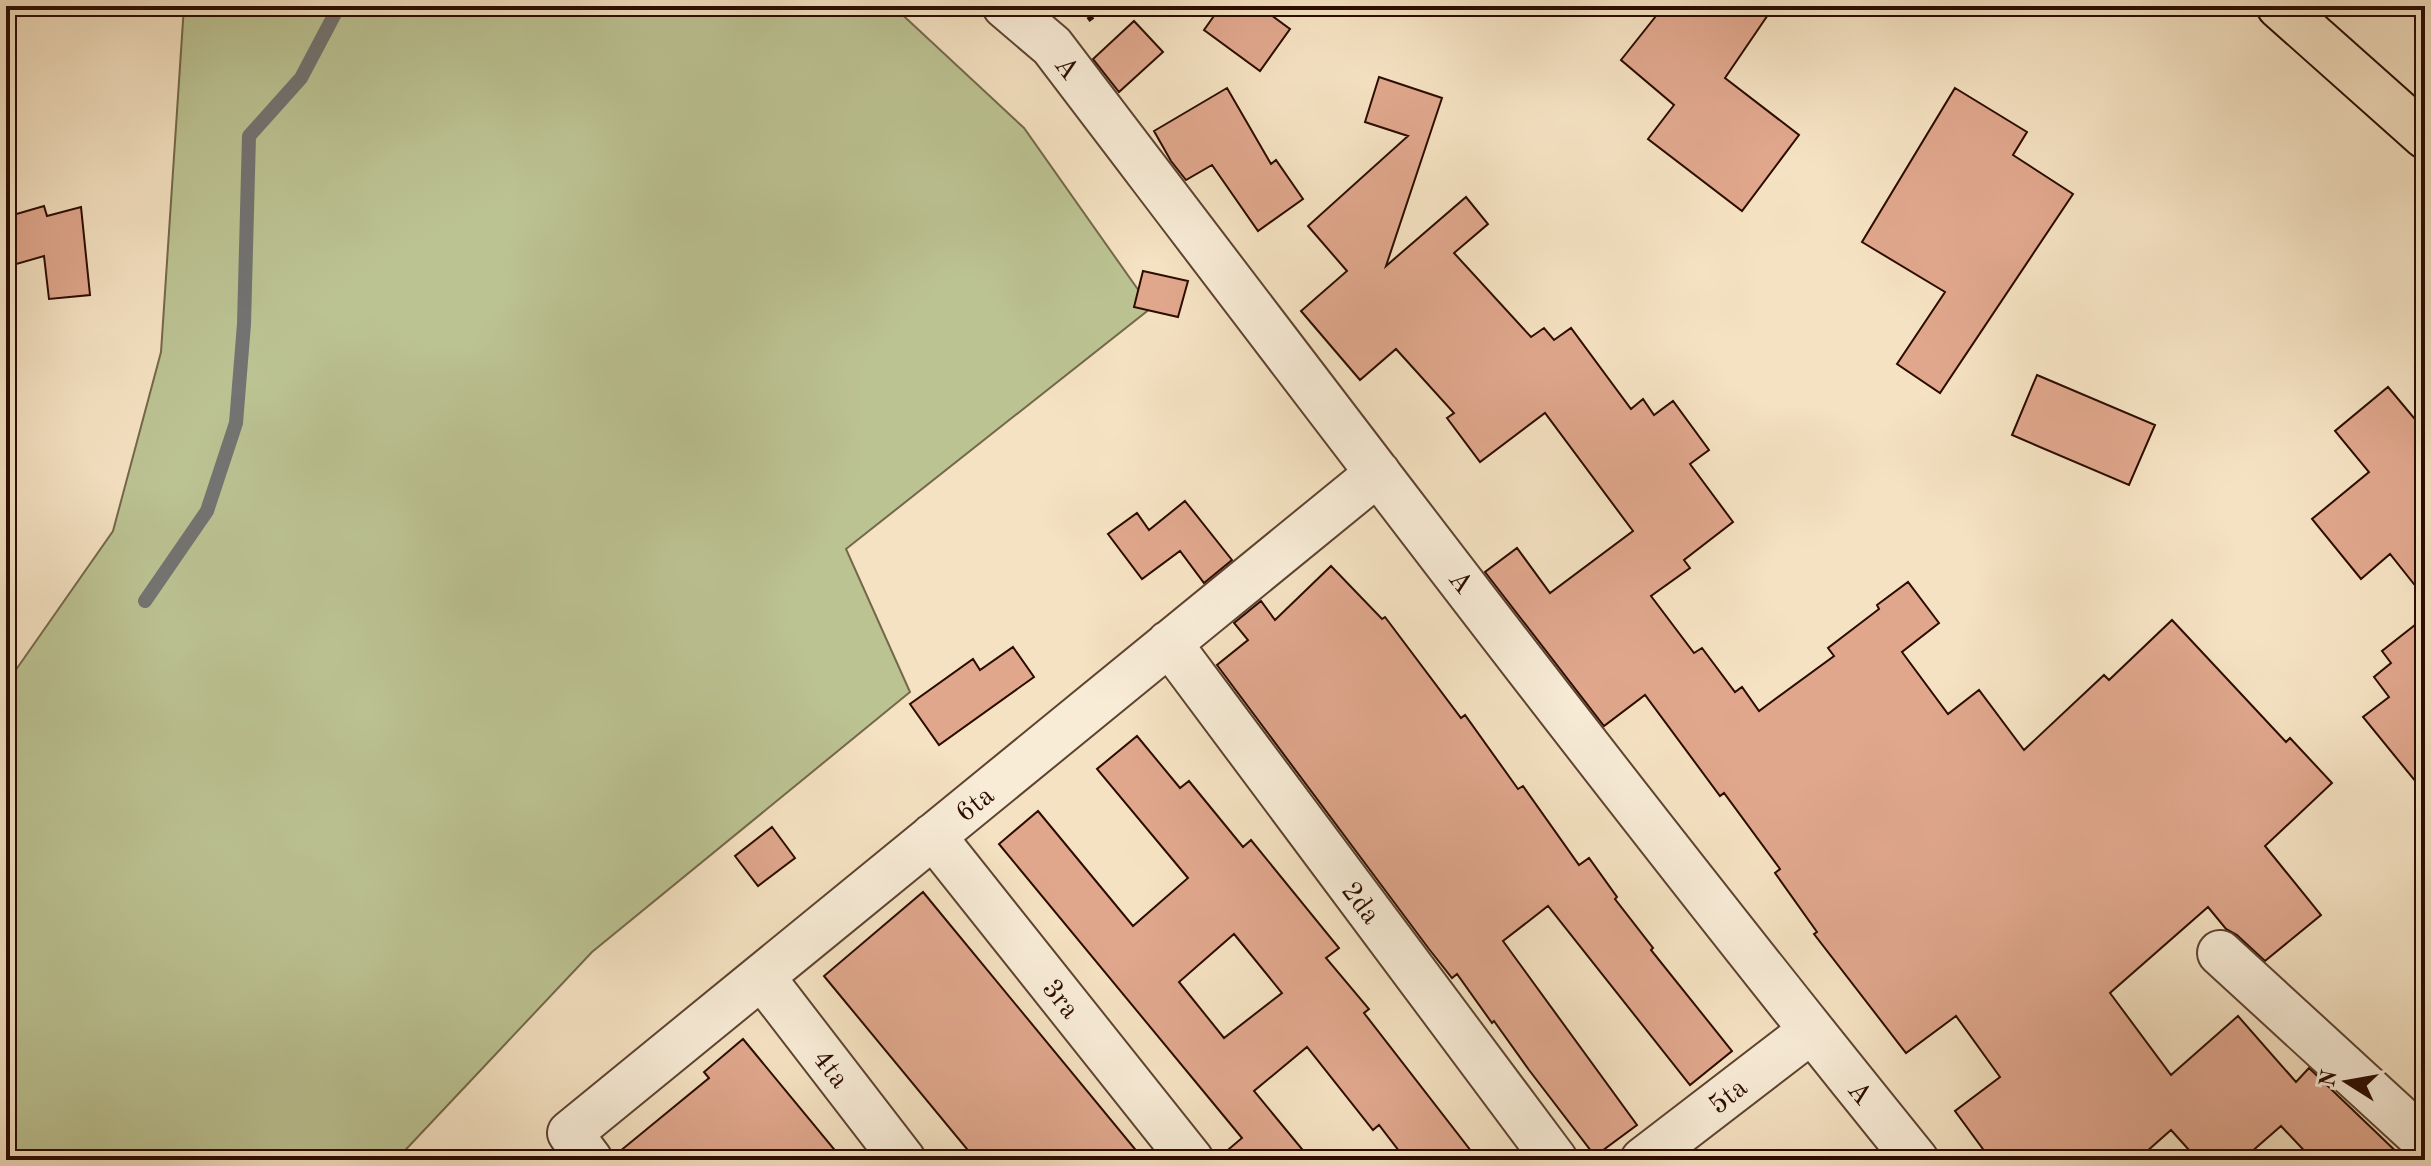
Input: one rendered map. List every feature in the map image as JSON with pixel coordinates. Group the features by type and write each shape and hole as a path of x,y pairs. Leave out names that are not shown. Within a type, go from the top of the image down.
{"main road":[{"path":"2279,6 2425,136"}],"street":[{"name":"A","path":"1005,6 1052,46 1378,473 1811,1031 1916,1160"},
{"name":"6ta","path":"580,1147 762,977 1378,473"},
{"name":"2da","path":"1169,643 1555,1160"},
{"name":"3ra","path":"933,836 1191,1160"},
{"path":"2220,953 2425,1141"},
{"name":"4ta","path":"762,977 903,1160"},
{"name":"5ta","path":"1643,1160 1811,1031"}],"green space":[{"path":"184,6 483,6 487,12 495,6 893,6 1024,128 1151,308 846,549 910,692 592,952 396,1160 6,1160 6,684 113,531 161,352"}],"building":[{"path":"1221,6 1259,6 1290,29 1260,71 1204,30"},
{"path":"1664,6 1774,6 1725,78 1799,135 1742,211 1648,139 1674,105 1621,60"},
{"path":"1134,21 1163,52 1119,92 1093,59"},
{"path":"1379,77 1442,98 1386,266 1466,197 1488,224 1454,253 1531,337 1544,328 1554,340 1571,328 1631,409 1643,399 1654,415 1673,401 1709,450 1690,464 1733,522 1684,560 1690,568 1651,596 1694,653 1702,648 1735,692 1742,687 1759,711 1834,656 1828,648 1908,582 1939,623 1902,652 1948,714 1979,690 2024,750 2104,675 2109,680 2172,620 2286,742 2290,738 2332,783 2265,846 2321,915 2265,961 2226,929 2208,907 2110,993 2171,1075 2238,1016 2296,1082 2309,1068 2405,1160 2313,1160 2281,1126 2242,1160 2198,1160 2171,1130 2137,1160 1991,1160 1955,1111 2000,1077 1956,1016 1906,1053 1814,934 1817,932 1775,873 1780,869 1724,793 1720,796 1645,695 1604,726 1485,572 1517,548 1550,593 1633,531 1545,413 1480,462 1447,418 1454,413 1396,349 1360,380 1301,311 1347,271 1308,226 1408,136 1365,122"},
{"path":"1227,88 1271,164 1276,160 1303,199 1258,231 1212,165 1186,180 1154,131"},
{"path":"1955,88 2027,132 2013,155 2073,194 1940,393 1897,364 1945,292 1862,242"},
{"path":"44,206 47,216 81,207 90,295 49,299 44,256 6,267 6,217"},
{"path":"1143,271 1188,281 1178,317 1134,307"},
{"path":"2037,375 2155,425 2129,485 2012,435"},
{"path":"2388,387 2425,431 2425,598 2390,554 2361,579 2312,519 2369,472 2335,431"},
{"path":"1185,501 1232,560 1204,583 1180,551 1142,579 1108,534 1137,513 1149,530"},
{"path":"1331,566 1382,619 1385,617 1461,718 1465,715 1518,789 1523,786 1579,865 1589,858 1617,897 1615,899 1653,948 1651,950 1732,1051 1690,1085 1548,906 1503,941 1637,1125 1595,1156 1457,974 1452,978 1429,949 1217,665 1248,640 1234,623 1261,601 1275,620"},
{"path":"2425,617 2425,793 2363,717 2389,697 2374,677 2391,663 2382,651"},
{"path":"1013,647 1034,677 939,745 910,704 973,659 980,670"},
{"path":"1137,736 1180,788 1189,781 1243,847 1251,840 1339,948 1326,958 1369,1009 1364,1013 1478,1160 1406,1160 1379,1125 1373,1130 1307,1047 1254,1091 1311,1160 1216,1160 1242,1138 999,844 1038,811 1133,926 1188,878 1097,769","holes":["1234,934 1282,993 1224,1038 1179,982"]},
{"path":"772,827 795,858 758,886 735,856"},
{"path":"923,892 1144,1160 976,1160 824,976"},
{"path":"743,1039 843,1160 615,1160 614,1156 709,1078 704,1072"}],"waterway":[{"path":"145,601 207,511 236,423 244,324 249,136 301,78 339,6"}]}
